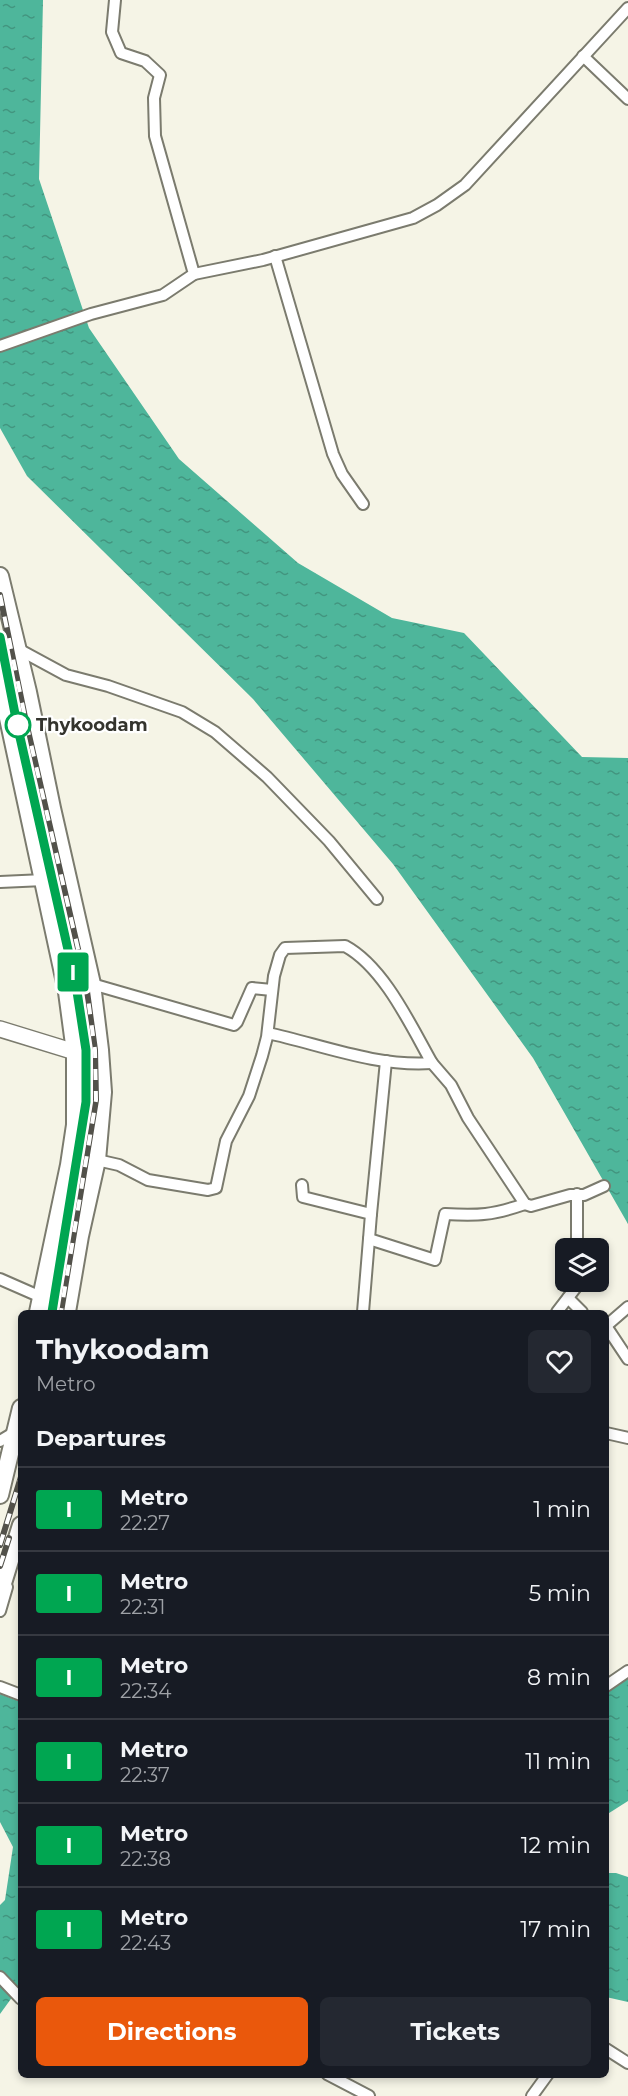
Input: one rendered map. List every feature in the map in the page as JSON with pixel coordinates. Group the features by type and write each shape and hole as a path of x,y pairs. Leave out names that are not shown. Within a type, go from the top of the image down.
{"main road":[{"path":"0,576 92,984 104,1092 97,1160 67,1310"},
{"path":"0,681 67,993 75,1052 75,1125 40,1305"},
{"path":"51,1253 76,1258"},
{"path":"0,1495 18,1420"},
{"path":"0,1593 18,1535"}],"street":[{"path":"115,0 112,32 121,53 145,61 160,75 154,98 155,136 194,274"},
{"path":"0,346 91,314 163,296 194,274 275,256 414,219 465,185 628,8"},
{"path":"583,56 628,99"},
{"path":"275,256 333,454 342,474 363,504"},
{"path":"18,649 66,675 108,686 182,712 215,732 267,777 330,841 377,899"},
{"path":"0,882 44,880"},
{"path":"97,1160 119,1165 148,1180 213,1190 218,1182 226,1141 255,1080 268,1032 274,976 280,955 285,948 345,946 354,951 368,965 393,995 432,1063 452,1085 473,1126 525,1204"},
{"path":"92,984 234,1025 252,987 272,990"},
{"path":"0,1029 75,1052"},
{"path":"268,1032 358,1056 386,1061 432,1063"},
{"path":"363,1310 386,1061"},
{"path":"302,1185 303,1197 371,1214"},
{"path":"369,1239 435,1260 445,1214 476,1216 496,1214 525,1204 531,1206 577,1194 595,1192 604,1186"},
{"path":"577,1194 577,1238"},
{"path":"0,1279 40,1305"},
{"path":"559,1310 572,1292"},
{"path":"568,1298 580,1310"},
{"path":"609,1323 628,1307"},
{"path":"609,1330 628,1359"},
{"path":"0,1441 15,1432"},
{"path":"609,1434 628,1438"},
{"path":"0,1611 18,1548"},
{"path":"609,1684 628,1671"},
{"path":"0,1687 18,1694"},
{"path":"0,1977 18,1996"},
{"path":"609,2051 628,2063"},
{"path":"335,2078 369,2096"},
{"path":"532,2096 545,2078"}],"water":[{"path":"0,0 43,0 39,179 89,328 179,459 298,563 392,618 464,633 582,757 628,758 628,1224 533,1058 393,864 253,699 27,476 0,428"},
{"path":"628,1678 628,1801 609,1813 609,1690"},
{"path":"0,1694 18,1701 18,1989 0,2014 0,1905 5,1900 13,1847 0,1822"},
{"path":"609,1873 628,1877 628,2002 609,1998"}],"railway":[{"path":"0,595 26,722 86,984 95,1050 96,1100 61,1310"},
{"path":"14,707 26,760"},
{"path":"51,868 77,984 85,1045 86,1102 75,1170"},
{"path":"0,1545 18,1487"},
{"path":"0,1566 9,1538"}],"metro line":[{"name":"I","path":"0,637 17,724 76,985 86,1050 86,1102 52,1310"}],"place":[{"name":"Thykoodam","path":"18,725"}]}
